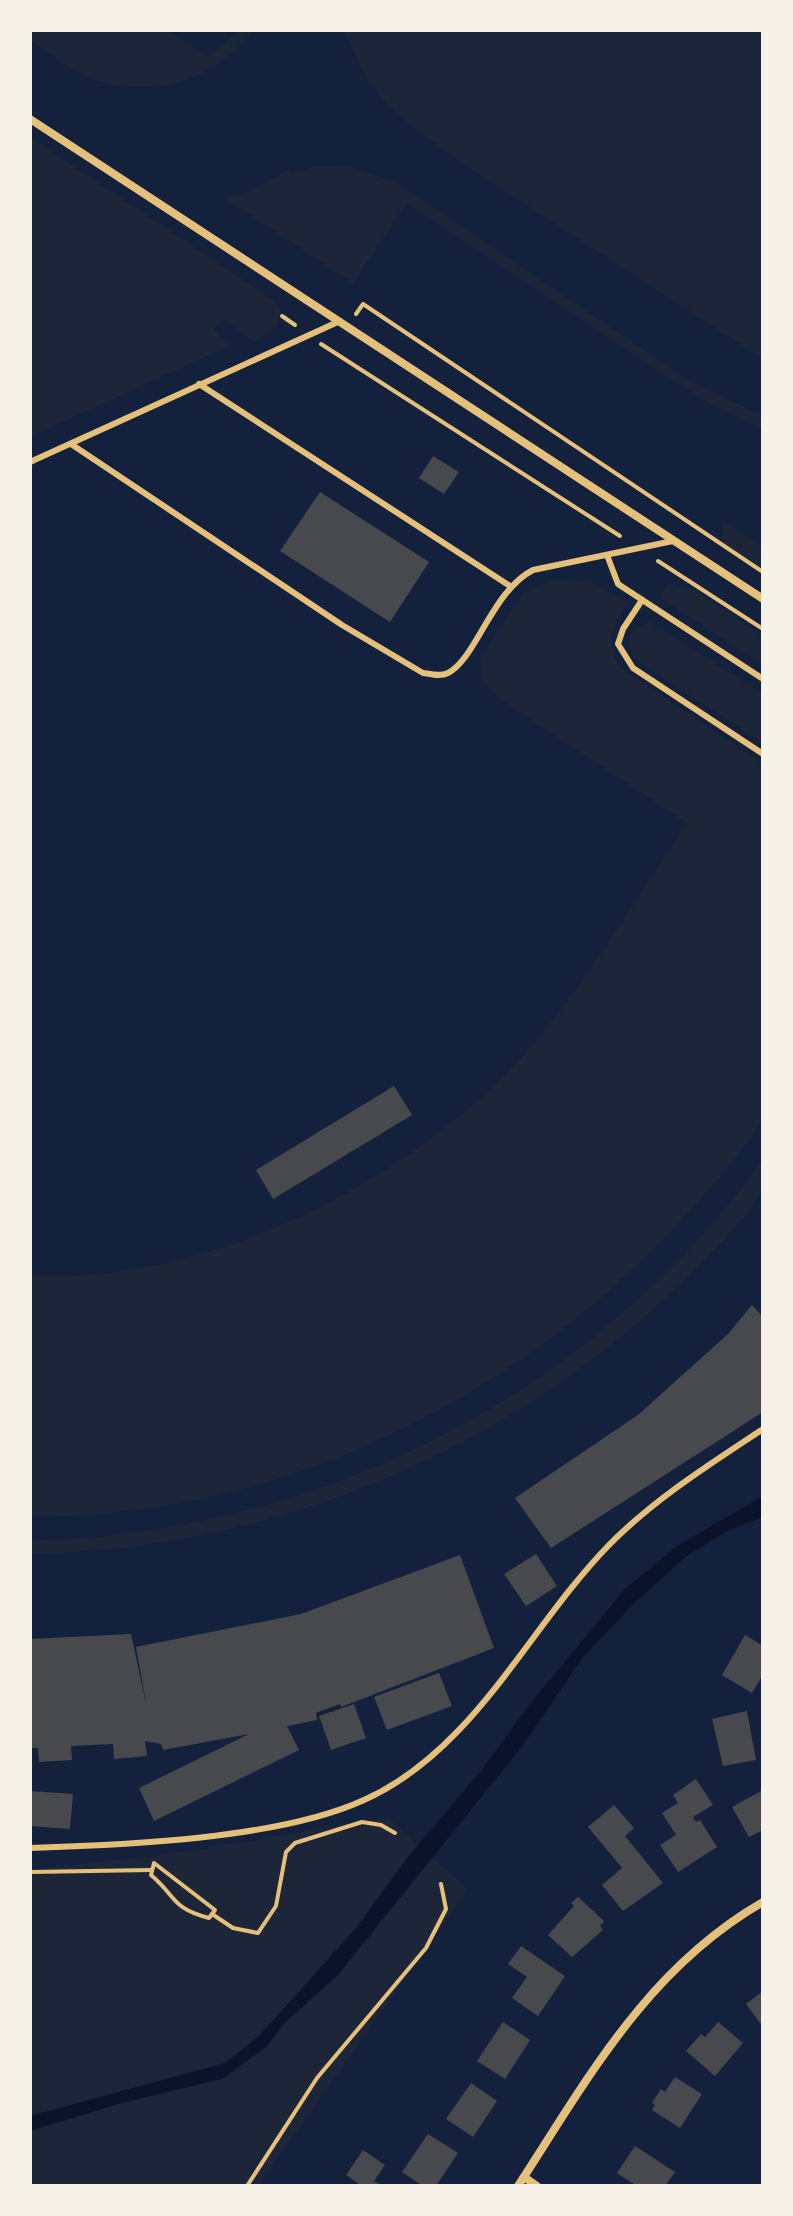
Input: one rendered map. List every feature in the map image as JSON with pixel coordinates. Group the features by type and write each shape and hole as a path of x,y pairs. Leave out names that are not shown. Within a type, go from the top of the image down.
{"street":[{"path":"30,119 763,599"},
{"path":"518,2186 629,2019 655,1987 706,1941 763,1902"},
{"path":"524,2177 537,2186"}],"lane":[{"path":"30,462 309,335 344,324"},
{"path":"199,384 510,586"},
{"path":"71,444 397,661 423,673 437,675 457,665 516,579 533,570 674,540"},
{"path":"607,555 618,584 763,679"},
{"path":"642,600 623,629 618,644 624,657 633,668 763,754"},
{"path":"30,1848 282,1825 324,1815 377,1793 437,1751 466,1722 617,1538 645,1512 763,1429"}],"path":[{"path":"330,350 344,324 363,304 693,522 763,572"},
{"path":"282,316 763,629"},
{"path":"212,1914 233,1928 258,1933 272,1918 286,1852 295,1843 362,1822 381,1825 395,1833"},
{"path":"154,1863 215,1910 209,1918 184,1912 151,1875 152,1870 154,1863"},
{"path":"30,1872 152,1870"},
{"path":"247,2186 317,2078 426,1948 446,1909 441,1884"}],"shaded area":[{"path":"30,30 166,30 208,57 240,30 254,30 239,47 204,72 185,80 143,87 121,86 81,74 30,40"},
{"path":"344,30 763,30 763,359 468,167 414,128 387,104 365,76"},
{"path":"30,137 273,300 281,309 277,325 254,342 224,318 214,330 231,345 30,437"},
{"path":"316,166 349,167 396,182 687,379 763,416 763,429 712,405 677,383 407,203 353,283 225,198 248,192 289,169 291,173"},
{"path":"729,524 763,547 763,568 724,543 721,525"},
{"path":"551,581 590,582 628,603 614,626 611,642 620,667 763,764 766,1089 763,1114 752,1137 685,1216 619,1281 548,1340 471,1391 389,1435 304,1470 215,1496 123,1511 30,1516 30,1275 98,1274 168,1263 238,1242 307,1214 372,1178 433,1137 488,1091 535,1042 595,962 687,823 498,698 481,679 480,658 523,594"},
{"path":"669,583 692,588 763,636 763,665 659,597"},
{"path":"650,622 763,694 763,743 636,660 630,648 630,636 637,628"},
{"path":"763,1160 763,1187 757,1200 687,1277 619,1338 546,1392 468,1439 386,1478 301,1510 212,1533 122,1548 30,1554 30,1541 138,1532 243,1512 344,1479 441,1436 532,1382 617,1318 694,1244"},
{"path":"763,1496 763,1517 729,1530 684,1558 583,1657 523,1745 338,1975 284,2024 266,2047 222,2079 122,2103 30,2131 30,2116 225,2063 259,2036 356,1928 407,1858 481,1771 529,1705 625,1589 677,1546"},
{"path":"388,1818 468,1889 258,2186 30,2186 30,1870 165,1855"}],"building":[{"path":"433,456 459,472 444,494 419,478"},
{"path":"320,492 429,562 390,622 280,551"},
{"path":"394,1086 412,1115 273,1199 256,1170"},
{"path":"752,1305 763,1317 763,1412 551,1548 515,1498 638,1415 728,1334"},
{"path":"536,1554 557,1586 526,1606 504,1574"},
{"path":"460,1555 494,1648 341,1707 340,1704 316,1713 317,1720 287,1726 299,1750 154,1821 139,1788 249,1734 163,1750 161,1744 145,1741 147,1756 114,1759 113,1744 71,1746 72,1760 39,1762 38,1748 30,1748 30,1639 131,1634 147,1708 136,1647 301,1614"},
{"path":"745,1635 763,1646 763,1675 752,1693 722,1675"},
{"path":"439,1673 452,1706 387,1730 374,1697"},
{"path":"354,1704 366,1738 331,1750 319,1716"},
{"path":"747,1711 756,1760 723,1766 712,1719"},
{"path":"696,1779 713,1805 693,1817 696,1822 700,1820 717,1847 678,1872 660,1845 676,1835 662,1813 678,1803 673,1795"},
{"path":"763,1790 763,1830 749,1837 732,1807"},
{"path":"30,1791 73,1794 70,1829 30,1826"},
{"path":"614,1805 634,1828 625,1836 663,1883 623,1911 602,1885 622,1868 588,1827"},
{"path":"578,1897 604,1921 600,1926 603,1930 572,1957 548,1935 574,1906 571,1903"},
{"path":"521,1946 565,1976 538,2016 512,1998 527,1977 508,1964"},
{"path":"763,1991 763,2027 746,2004"},
{"path":"503,2022 530,2040 505,2079 477,2061"},
{"path":"718,2022 743,2043 715,2076 686,2051 701,2034 705,2037"},
{"path":"675,2077 702,2094 680,2128 652,2110 655,2105 652,2103 661,2089 665,2092"},
{"path":"471,2083 497,2101 473,2137 446,2119"},
{"path":"428,2134 458,2153 436,2186 423,2186 402,2172"},
{"path":"635,2146 675,2172 665,2186 637,2186 617,2173"},
{"path":"363,2150 385,2165 374,2181 382,2186 362,2186 346,2175"}]}
